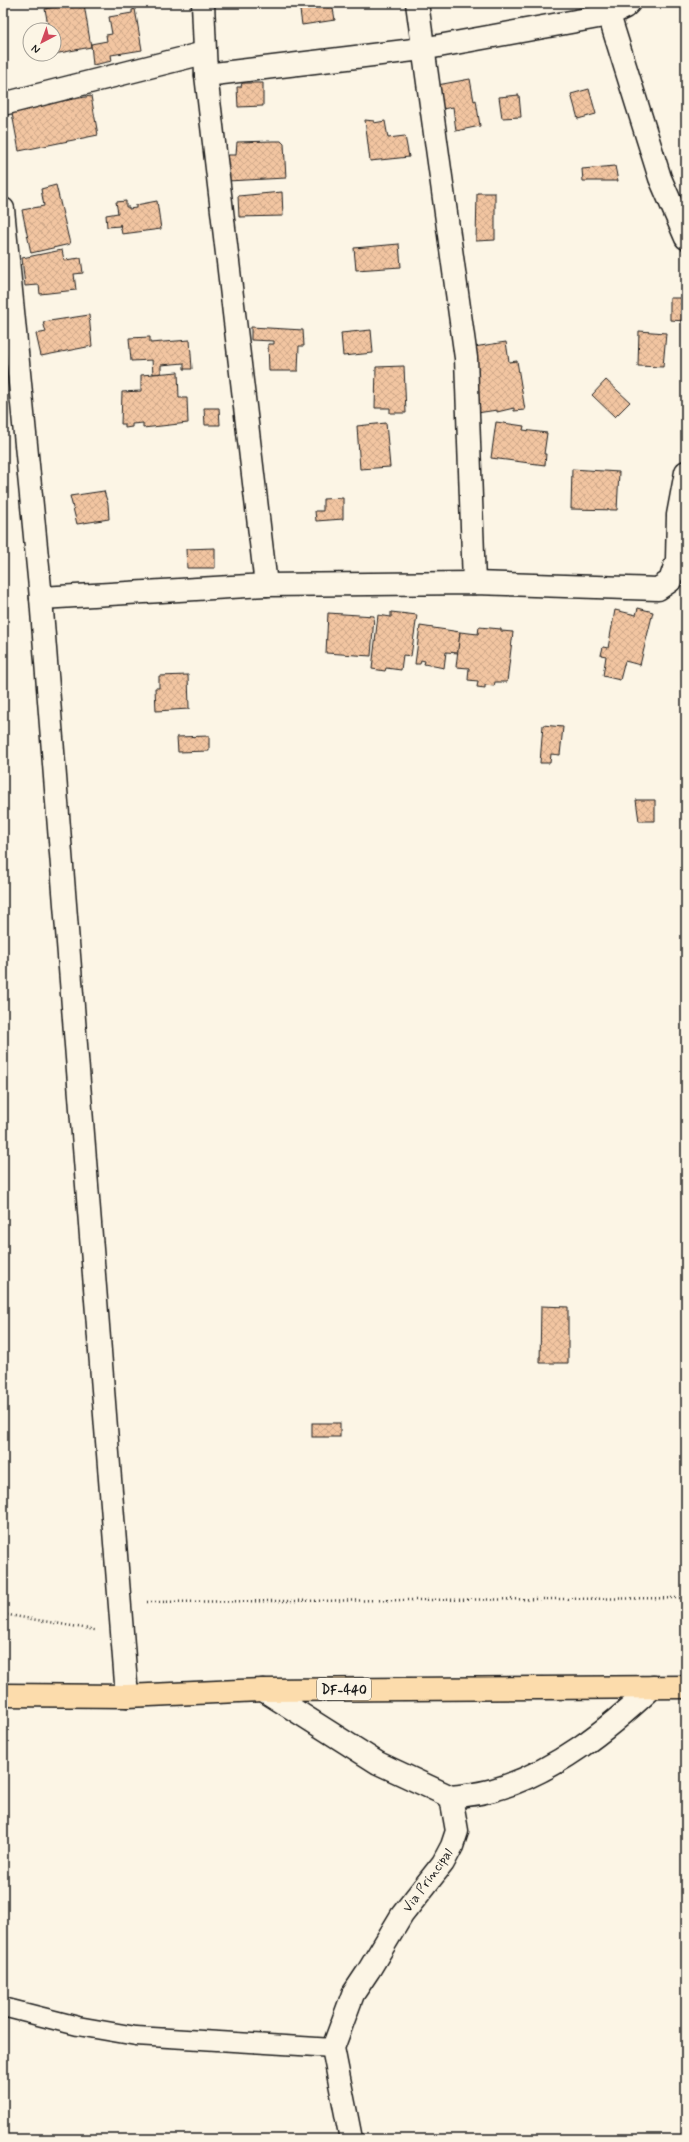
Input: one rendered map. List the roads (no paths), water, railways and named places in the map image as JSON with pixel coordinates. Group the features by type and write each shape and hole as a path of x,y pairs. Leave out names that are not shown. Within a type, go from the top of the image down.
{"main road":[{"name":"DF-440","path":"3,1695 127,1696 263,1690 686,1687"}],"street":[{"path":"203,3 206,75 266,585"},
{"path":"417,3 422,49 466,358 474,583"},
{"path":"206,75 422,49 609,15 625,8 628,3"},
{"path":"609,15 660,178 686,238"},
{"path":"3,104 204,53"},
{"path":"3,209 41,598 127,1696"},
{"path":"41,598 266,585 474,583 658,589 670,581 677,560 678,515 686,472"},
{"path":"263,1690 378,1763 451,1797 493,1790 534,1774 606,1728 653,1687"},
{"name":"Via Principal","path":"333,2048 353,1994 402,1915 443,1863 452,1846 456,1831 451,1797"},
{"path":"333,2048 351,2139"}],"lane":[{"path":"3,2007 78,2026 136,2036 333,2048"}]}
